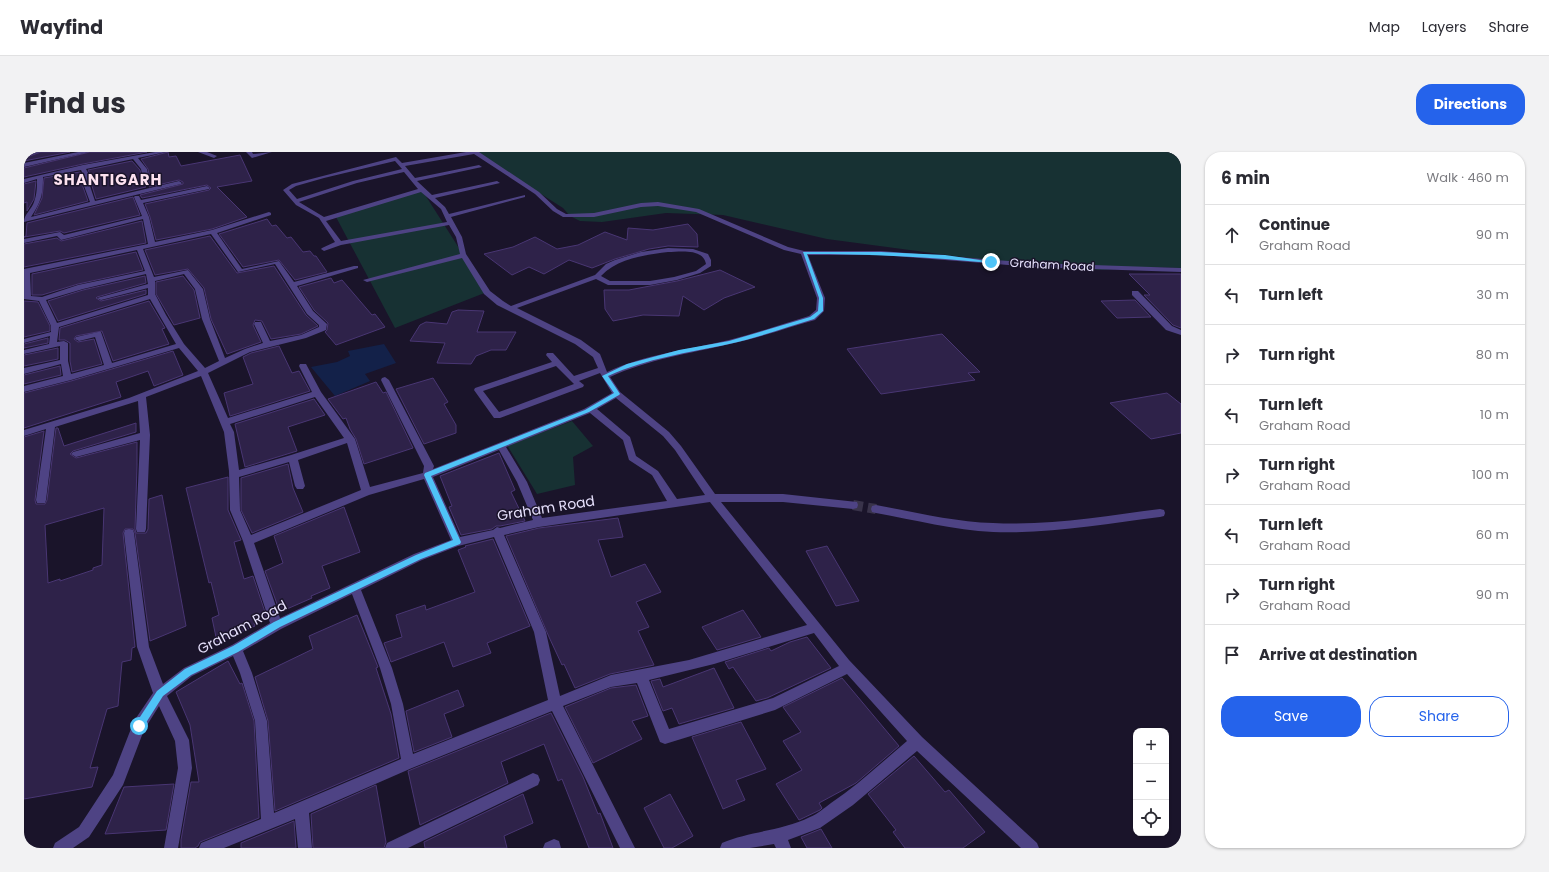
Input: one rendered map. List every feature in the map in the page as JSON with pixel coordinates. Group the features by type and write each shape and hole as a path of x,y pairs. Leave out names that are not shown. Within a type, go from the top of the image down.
{"street":[{"path":"24,155 38,152"},
{"path":"24,165 86,152"},
{"path":"24,181 40,176 137,155 163,152"},
{"path":"201,152 214,156"},
{"path":"249,152 252,156 269,152"},
{"path":"295,200 402,167 475,152"},
{"name":"Graham Road","path":"475,152 537,193 555,210 565,216 594,215 641,205 658,204 697,210 786,250 804,253 881,253 1033,265 1181,270"},
{"path":"137,155 147,173 147,184"},
{"path":"339,243 321,217 298,204 286,190 294,185 322,177 396,159 422,190 443,208 459,237 464,255 487,292 500,303 578,342 597,356 604,372 617,394 666,434 678,448 712,498 845,664 917,742 1032,848"},
{"path":"83,167 88,178 87,186 93,203"},
{"path":"413,180 479,167"},
{"path":"25,220 37,203 40,192 40,176"},
{"path":"431,197 497,183"},
{"path":"25,220 179,184"},
{"path":"140,202 207,188"},
{"path":"322,220 422,190"},
{"path":"135,194 146,217 152,245"},
{"path":"448,216 523,196"},
{"path":"148,272 82,287 42,299 27,298 25,271 213,232 269,214"},
{"path":"24,242 60,234 61,238 146,217"},
{"path":"324,249 339,243 451,223"},
{"path":"24,433 142,396 216,368 223,362 248,350 300,337 323,328 323,324 310,312 277,262 240,271 213,232"},
{"path":"139,248 152,283 152,296 162,316 181,345 204,372 229,432 234,471 235,510 248,541 277,625"},
{"path":"512,308 597,276 607,266 631,256 689,250 703,253 709,259 709,265 698,272 675,279 650,283 614,284 608,283 597,276"},
{"path":"573,380 679,352 730,342 812,318 820,311 821,298 804,253"},
{"path":"367,280 464,255"},
{"path":"293,286 356,267"},
{"path":"101,298 186,271 199,289 206,319 223,362"},
{"path":"1135,293 1169,328 1181,333"},
{"path":"24,341 152,296"},
{"path":"42,299 55,330 53,345"},
{"path":"258,324 268,344"},
{"path":"79,339 98,334 109,366"},
{"path":"24,352 64,343 64,361 68,378"},
{"path":"24,388 68,378 181,345"},
{"path":"550,354 573,380 580,385 496,416 478,390 557,363"},
{"path":"24,371 64,361"},
{"path":"303,366 318,393 350,439 366,492"},
{"path":"385,380 429,466 428,475 457,542"},
{"path":"224,422 318,393"},
{"path":"248,541 366,492 428,475 590,409 617,394"},
{"path":"141,529 145,435 142,396"},
{"path":"590,409 627,438 632,458 655,473 674,503"},
{"path":"41,500 50,426"},
{"path":"76,454 145,435"},
{"path":"233,475 293,458 350,439"},
{"path":"500,445 511,460 526,489 539,523"},
{"path":"293,458 300,486"},
{"name":"Graham Road","path":"60,848 84,832 114,787 139,726 160,694 188,672 236,649 277,625 418,557 457,542 497,531 539,523 712,498 783,498 853,505"},
{"path":"876,509 968,525 1007,528 1053,526 1160,513"},
{"path":"497,531 540,632 555,703 628,848"},
{"path":"129,533 143,647 160,694 182,740 185,768 171,848"},
{"path":"355,588 386,668 397,704 408,763"},
{"path":"206,848 224,845 268,823 408,763 611,681 675,670 816,627"},
{"path":"236,649 246,673 261,721 268,823"},
{"path":"641,677 665,738 775,704 842,670"},
{"path":"727,848 748,841 781,842 815,823 848,800 917,742"},
{"path":"392,848 533,780"},
{"path":"301,809 305,848"},
{"path":"550,848 554,846 554,848"}],"green space":[{"path":"475,152 1181,152 1181,268 1145,267 1102,270 1030,266 827,239 723,215 666,213 602,222 580,221 570,216 563,208"},
{"path":"422,190 487,292 395,328 336,217"},
{"path":"572,421 593,446 573,457 575,485 537,494 507,445"}],"water":[{"path":"384,344 396,363 365,374 370,381 335,396 311,367 337,362 350,356 348,351"}],"building":[{"path":"41,152 70,152 24,161 24,158"},
{"path":"90,152 147,152 24,177 24,168"},
{"path":"168,152 169,157 176,156 181,166 240,155 252,181 217,187 247,217 212,229 156,240 145,204 209,190 211,188 207,185 142,198 140,195 183,184 183,182 179,180 149,187 151,184 148,169 141,159"},
{"path":"132,161 140,170 143,184 146,187 96,199 92,186 92,177 88,170"},
{"path":"80,172 83,178 83,187 88,201 34,215 42,198 44,178"},
{"path":"36,181 34,199 27,211 27,202 24,203 24,184"},
{"path":"133,197 140,215 64,233 60,231 24,237 26,236 27,223"},
{"path":"267,219 272,226 276,225 287,238 291,237 303,252 310,251 314,256 316,256 327,272 295,280 279,260 243,267 219,234"},
{"path":"142,221 146,243 24,267 24,244 57,238 61,241"},
{"path":"688,224 697,234 698,247 668,246 649,249 615,259 592,268 569,260 544,274 529,267 512,275 484,254 513,247 535,237 557,249 578,245 605,232 627,240 628,228 653,230"},
{"path":"210,236 237,273 274,266 306,315 318,326 301,334 271,339 262,321 255,320 253,325 261,342 227,354 211,319 204,288 188,269 155,275 145,250"},
{"path":"136,252 143,270 78,284 42,295 32,295 32,274"},
{"path":"720,270 755,287 724,298 704,310 683,296 679,316 643,315 613,321 605,309 604,290 629,290 677,281"},
{"path":"1129,274 1181,274 1181,328 1173,325 1144,295 1150,295"},
{"path":"145,276 146,283 96,298 101,301 146,290 146,294 58,321 48,301 83,290"},
{"path":"183,276 194,290 200,318 174,325 156,294 156,282"},
{"path":"331,278 334,283 342,280 372,315 375,314 385,327 336,345 325,332 327,330 328,323 314,310 299,287"},
{"path":"1135,300 1151,317 1117,318 1101,301"},
{"path":"24,301 38,302 50,326 50,331 24,337"},
{"path":"149,301 165,328 162,329 169,344 113,361 102,331 76,336 74,339 78,342 94,339 102,364 72,372 70,361 70,343 65,340 59,340 60,328"},
{"path":"458,310 484,311 477,332 516,332 506,350 491,350 476,356 471,364 437,363 445,343 410,341 420,325 426,322 447,324 452,312"},
{"path":"942,334 980,372 968,373 975,380 881,394 847,349"},
{"path":"48,338 48,343 24,348 24,344"},
{"path":"279,346 292,373 299,371 310,391 230,416 224,393 253,384 243,357 251,353"},
{"path":"58,348 58,359 24,366 24,355"},
{"path":"173,351 183,375 154,386 148,371 116,382 121,397 24,428 24,393 71,381"},
{"path":"60,366 61,375 24,384 24,375"},
{"path":"433,378 448,402 444,404 456,425 456,433 424,444 396,389"},
{"path":"376,382 383,393 386,392 413,448 364,464 356,439 346,418 343,419 328,399"},
{"path":"1167,393 1181,404 1181,433 1151,439 1110,403"},
{"path":"314,399 325,415 288,427 297,451 245,467 235,424"},
{"path":"136,423 136,432 73,451 70,454 76,458 137,442 136,533 146,533 148,529 149,499 162,495 186,626 150,641 135,533 133,529 125,529 123,533 135,647 132,648 131,660 122,662 118,706 107,709 90,768 98,767 92,787 24,799 24,437 44,431 35,500 36,504 45,504 47,500 56,428 58,428 64,446","holes":["104,508 102,565 93,568 93,570 60,581 60,579 48,583 45,525"]},
{"path":"499,453 515,490 511,492 525,521 496,526 492,529 461,535 449,507 452,506 440,476"},
{"path":"288,464 293,488 303,512 252,533 241,510 241,478"},
{"path":"228,477 228,510 241,540 234,542 244,579 253,576 267,618 254,623 255,626 217,642 212,618 219,615 211,582 209,583 186,488"},
{"path":"344,507 360,552 322,566 330,588 311,596 312,598 280,612 265,571 283,563 274,536"},
{"path":"618,518 623,537 598,540 611,577 645,564 661,592 636,602 649,627 638,631 654,665 610,674 575,688 549,637 506,536 539,528"},
{"path":"493,539 530,626 487,643 491,653 453,667 444,642 391,662 384,643 402,637 396,615 425,605 426,610 475,592 458,550 466,547 465,546"},
{"path":"827,546 859,601 836,606 806,551"},
{"path":"743,610 761,637 717,650 702,627"},
{"path":"357,615 378,667 376,668 391,714 399,758 275,811 268,721 255,677 313,649 309,636"},
{"path":"807,637 831,668 767,698 756,701 733,667 729,669 725,662 769,648 771,651 790,642"},
{"path":"228,661 240,684 242,683 254,721 259,818 200,842 195,848 181,848 191,782 199,782 190,725 176,692"},
{"path":"714,668 734,708 679,724 672,708 663,711 651,681 660,679 663,687"},
{"path":"842,678 899,746 856,783 819,803 822,808 820,810 799,820 776,784 802,770 783,741 801,732 783,707"},
{"path":"636,685 648,716 632,721 642,739 593,763 565,707 611,688"},
{"path":"458,690 464,706 444,714 452,737 414,752 406,711"},
{"path":"551,713 583,777 598,814 600,813 613,848 589,848 562,779 558,781 544,744 501,762 508,783 420,825 408,771"},
{"path":"741,722 766,769 736,780 745,800 723,809 692,737"},
{"path":"914,756 945,792 949,790 985,832 963,848 905,848 893,832 896,830 868,794"},
{"path":"174,784 166,830 105,834 124,787"},
{"path":"376,785 386,842 384,848 313,848 311,814"},
{"path":"523,794 533,823 504,836 507,848 425,848 424,842"},
{"path":"670,794 693,836 672,848 664,848 644,808"},
{"path":"294,821 296,848 241,848 241,843"},
{"path":"821,829 832,848 807,848 801,837"}],"tunnel":[{"path":"853,505 876,509"}],"district":[{"name":"SHANTIGARH","path":"108,180"}],"route":[{"path":"139,726 160,694 188,672 236,649 277,625 418,557 457,542 428,475 587,411 617,394 605,376 629,365 679,352 730,342 812,318 820,311 821,298 804,253 881,253 945,257 991,262"}]}
